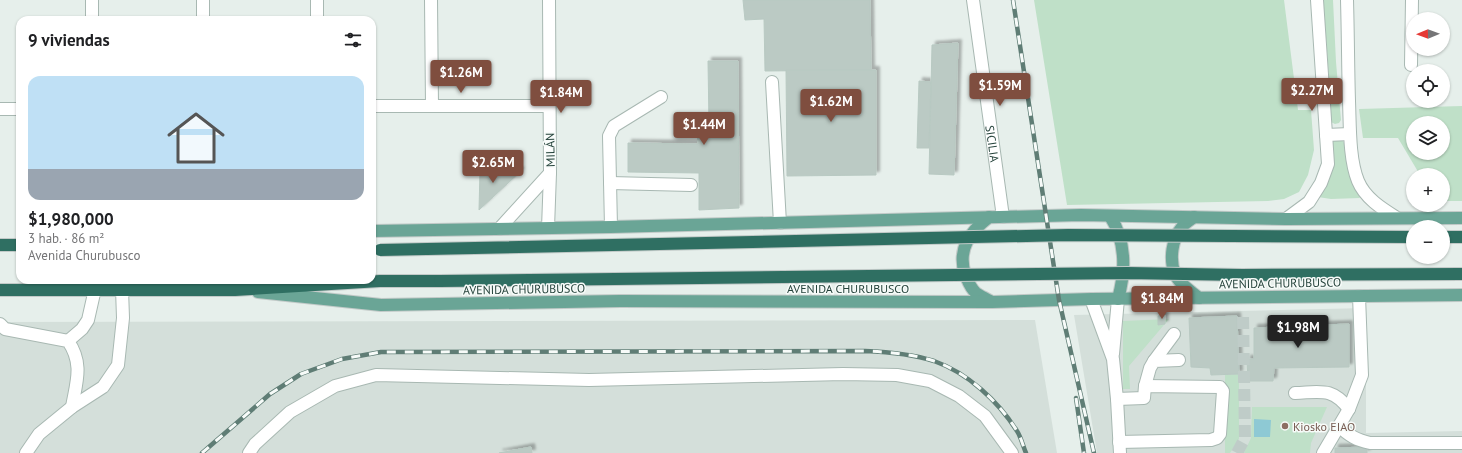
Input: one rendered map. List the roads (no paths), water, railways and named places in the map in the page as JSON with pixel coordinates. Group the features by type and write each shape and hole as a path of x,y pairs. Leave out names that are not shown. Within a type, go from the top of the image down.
{"highway":[{"path":"376,250 1075,235 1406,237"},
{"path":"1450,237 1462,237"},
{"path":"0,245 16,245"},
{"name":"AVENIDA CHURUBUSCO","path":"376,281 1127,273 1242,275 1462,274"},
{"name":"AVENIDA CHURUBUSCO","path":"0,290 235,290 332,284"}],"main road":[{"path":"1110,216 1118,227 1123,253 1122,281 1118,299"},
{"path":"376,231 611,227 989,217 1110,216 1286,219 1462,218"},
{"path":"989,217 977,227 966,242 962,256 969,285 976,293 992,302"},
{"path":"1194,217 1182,226 1174,238 1172,257 1175,274 1184,285 1199,298"},
{"name":"AVENIDA CHURUBUSCO","path":"235,290 381,305 620,301 992,302 1092,299 1462,296"}],"street":[{"path":"92,0 92,16"},
{"path":"203,0 203,16"},
{"path":"317,0 317,16"},
{"path":"431,0 432,106"},
{"name":"MILÁN","path":"548,228 550,173 549,0"},
{"name":"SICILIA","path":"973,0 1003,217"},
{"path":"1286,219 1309,202 1321,183 1328,164 1317,0"},
{"path":"1347,0 1350,134 1357,180 1367,196 1380,208 1396,218"},
{"path":"1411,64 1412,0"},
{"path":"772,82 780,223"},
{"path":"611,227 609,136 614,126 661,97"},
{"path":"376,106 549,106"},
{"path":"0,109 16,109"},
{"path":"1326,135 1350,134"},
{"path":"499,229 550,173"},
{"path":"610,183 691,185"},
{"path":"68,342 82,329 88,320 95,289"},
{"path":"26,453 39,434 72,407 103,387 118,365 123,318 122,289"},
{"path":"1322,453 1349,409 1362,375 1359,296"},
{"path":"1092,299 1113,359"},
{"path":"1118,299 1113,359 1117,399 1119,447 1211,440 1218,438 1220,434 1223,391 1220,387 1145,386"},
{"path":"0,324 6,329 68,342 75,350 79,370 72,407"},
{"path":"1117,399 1144,398 1145,386 1150,368 1174,334"},
{"path":"1154,361 1179,360"},
{"path":"249,453 255,444 290,412 335,386 376,375 589,380 843,374 897,375 930,381 959,396 985,416 1012,453"},
{"path":"1295,393 1328,392 1336,395 1349,409"},
{"path":"1339,426 1348,435 1358,440 1370,443 1462,443"}],"water":[{"path":"1254,419 1271,420 1270,437 1254,437"}],"tunnel":[{"path":"1237,453 1245,438 1243,316"}],"railway":[{"path":"1013,0 1059,300 1094,453"},
{"path":"202,453 270,394 301,374 342,359 381,352 865,351 909,355 934,361 959,373 981,389 1001,409 1018,433 1026,453"},
{"path":"1076,398 1084,453"}],"place":[{"name":"Kiosko EIAO","path":"1285,426"}]}
